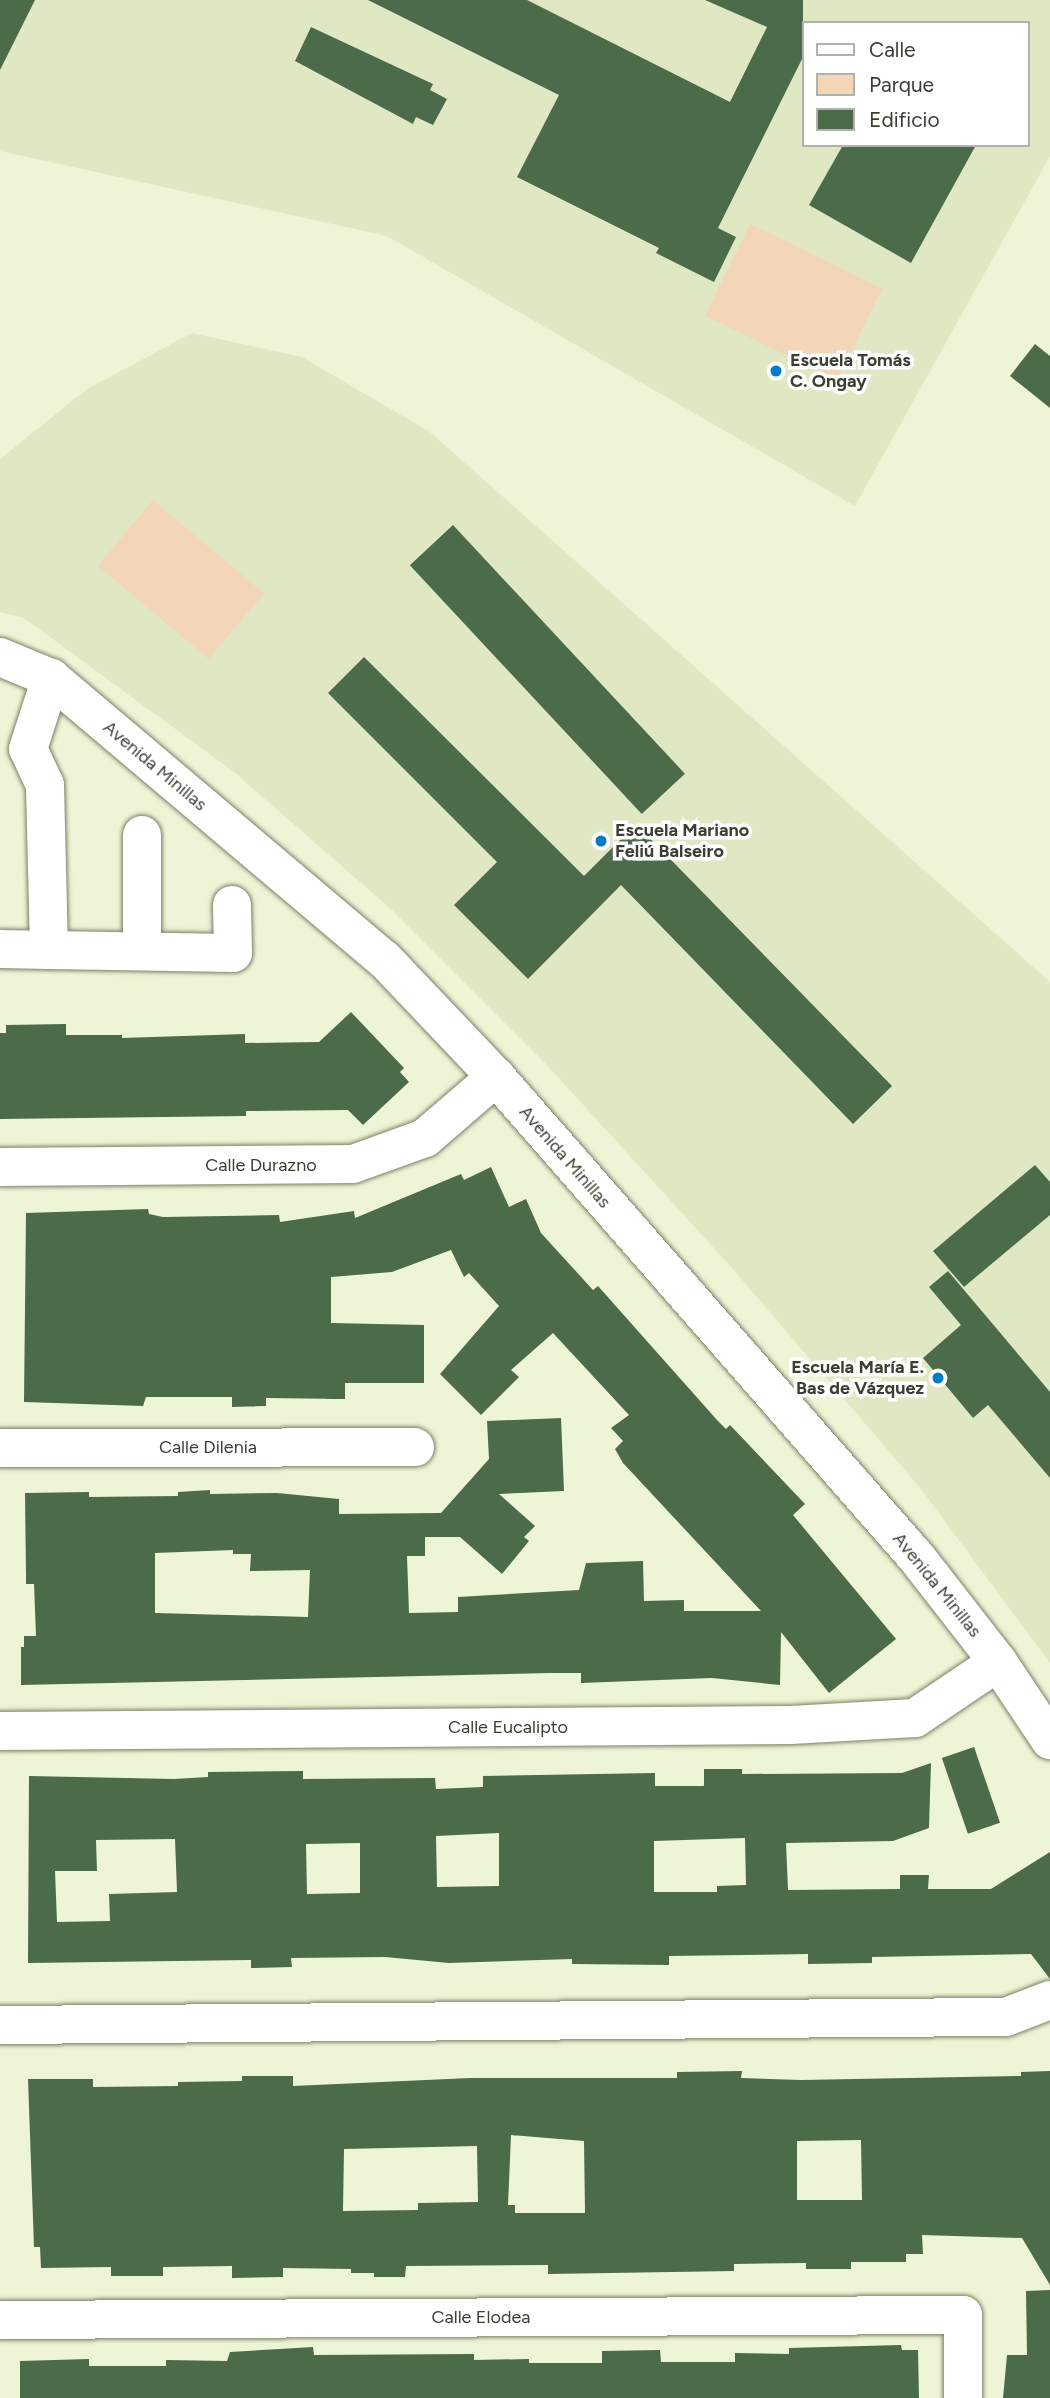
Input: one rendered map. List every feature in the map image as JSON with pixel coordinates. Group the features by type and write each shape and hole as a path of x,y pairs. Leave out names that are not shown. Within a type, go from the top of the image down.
{"street":[{"name":"Avenida Minillas","path":"0,657 51,678 384,959 496,1077 917,1558 998,1662 1050,1740"},
{"path":"49,950 45,785 29,749 51,678"},
{"path":"0,741 20,761 35,766"},
{"path":"142,835 142,951"},
{"path":"0,949 233,953 232,905"},
{"name":"Calle Durazno","path":"0,1167 354,1164 425,1138 496,1077"},
{"name":"Calle Dilenia","path":"0,1448 415,1447"},
{"name":"Calle Eucalipto","path":"0,1731 791,1725 915,1718 998,1662"},
{"path":"0,2025 1006,2017 1050,2000"},
{"name":"Calle Elodea","path":"0,2320 962,2315 963,2398"}],"shaded area":[{"name":"Escuela Tomás C. Ongay","path":"0,0 1050,0 1050,156 855,506 387,236 0,151"},
{"name":"Escuela Mariano Feliú Balseiro","path":"192,333 302,357 430,432 1050,982 1050,1663 921,1489 732,1268 545,1063 392,910 234,772 24,618 0,612 0,459 87,389"}],"green space":[{"path":"750,224 882,288 837,380 705,316"},
{"path":"153,500 264,593 209,659 98,566"}],"building":[{"path":"0,0 35,0 0,70"},
{"path":"368,0 527,0 730,102 767,27 705,0 803,0 802,59 718,228 736,237 714,282 656,253 659,248 517,177 559,95"},
{"path":"311,27 433,84 430,90 447,99 433,125 416,117 413,124 295,61"},
{"path":"842,147 975,147 911,263 809,205"},
{"path":"1035,344 1050,356 1050,408 1010,376"},
{"path":"453,525 685,774 642,814 410,565"},
{"path":"364,657 584,876 636,824 892,1086 853,1124 621,885 528,979 454,905 497,862 328,693"},
{"path":"351,1012 404,1068 400,1072 409,1082 363,1125 348,1110 246,1111 246,1116 0,1119 0,1033 6,1033 6,1025 66,1024 66,1035 122,1035 122,1038 245,1034 245,1043 319,1042"},
{"path":"1035,1165 1050,1182 1050,1215 964,1287 933,1251"},
{"path":"491,1167 509,1207 526,1199 541,1233 593,1290 598,1286 717,1420 726,1429 730,1425 805,1504 793,1515 896,1639 829,1693 781,1632 780,1685 712,1678 581,1683 581,1673 550,1673 21,1685 21,1647 24,1647 24,1636 36,1636 34,1584 26,1584 25,1493 89,1492 89,1497 178,1496 178,1492 210,1490 210,1494 277,1493 339,1499 339,1514 441,1513 489,1459 487,1421 561,1418 564,1491 499,1494 535,1526 524,1537 529,1541 502,1574 460,1537 425,1537 425,1556 407,1556 409,1613 458,1612 458,1597 579,1590 586,1563 643,1561 644,1601 684,1600 684,1611 761,1611 623,1463 615,1449 623,1441 611,1428 629,1415 553,1333 511,1370 519,1377 481,1415 440,1374 499,1306 469,1273 464,1277 451,1250 392,1272 331,1277 331,1323 424,1325 424,1383 345,1383 345,1399 266,1398 266,1406 232,1407 232,1397 146,1397 143,1406 24,1402 26,1213 148,1209 149,1214 163,1217 279,1215 280,1222 354,1211 355,1218 461,1174 464,1180","holes":["233,1550 233,1554 251,1554 250,1571 310,1570 308,1617 155,1613 155,1553"]},
{"path":"948,1271 1050,1392 1050,1478 988,1405 973,1418 923,1358 961,1325 929,1287"},
{"path":"974,1747 1000,1823 968,1834 942,1758"},
{"path":"931,1763 929,1828 893,1841 786,1843 788,1890 900,1889 900,1875 929,1875 928,1889 991,1889 1050,1852 1050,1979 1031,1954 872,1957 872,1963 808,1964 808,1954 669,1956 669,1965 572,1964 572,1959 449,1963 385,1957 291,1958 292,1967 251,1968 251,1960 28,1963 29,1776 174,1779 208,1777 208,1772 303,1771 303,1779 435,1778 436,1789 483,1787 483,1776 655,1773 655,1786 704,1786 704,1769 742,1769 742,1774 902,1773","holes":["499,1833 499,1886 437,1887 436,1836","745,1838 746,1885 717,1886 717,1892 654,1892 654,1841","175,1839 177,1892 109,1894 110,1921 57,1922 55,1871 97,1871 96,1840","360,1843 360,1893 307,1894 306,1844"]},
{"path":"742,2071 741,2078 801,2080 1021,2076 1021,2072 1050,2071 1050,2285 1022,2238 922,2235 923,2254 906,2254 906,2262 851,2262 851,2269 806,2269 806,2263 734,2264 734,2271 548,2274 548,2265 406,2266 405,2277 374,2277 374,2273 351,2273 351,2269 283,2268 283,2277 232,2278 232,2266 163,2267 163,2276 111,2276 111,2267 41,2268 40,2247 34,2247 28,2079 93,2079 93,2087 178,2086 178,2082 242,2081 242,2076 293,2076 293,2086 470,2078 677,2078 677,2072","holes":["511,2135 584,2141 585,2213 515,2213 515,2205 508,2205","861,2140 862,2200 797,2200 797,2141","477,2146 478,2202 418,2203 418,2210 343,2211 344,2149"]},
{"path":"1050,2290 1050,2398 1003,2398 1007,2355 1027,2355 1026,2291"},
{"path":"901,2345 902,2350 918,2350 919,2398 20,2398 20,2361 89,2359 89,2366 166,2366 166,2360 227,2361 230,2352 313,2347 314,2355 474,2354 474,2360 529,2359 529,2363 602,2363 602,2351 660,2350 661,2362 735,2362 735,2353 789,2354 789,2348"}],"place":[{"name":"Escuela Tomás C. Ongay","path":"776,371"},
{"name":"Escuela Mariano Feliú Balseiro","path":"601,841"},
{"name":"Escuela María E. Bas de Vázquez","path":"938,1378"}]}
